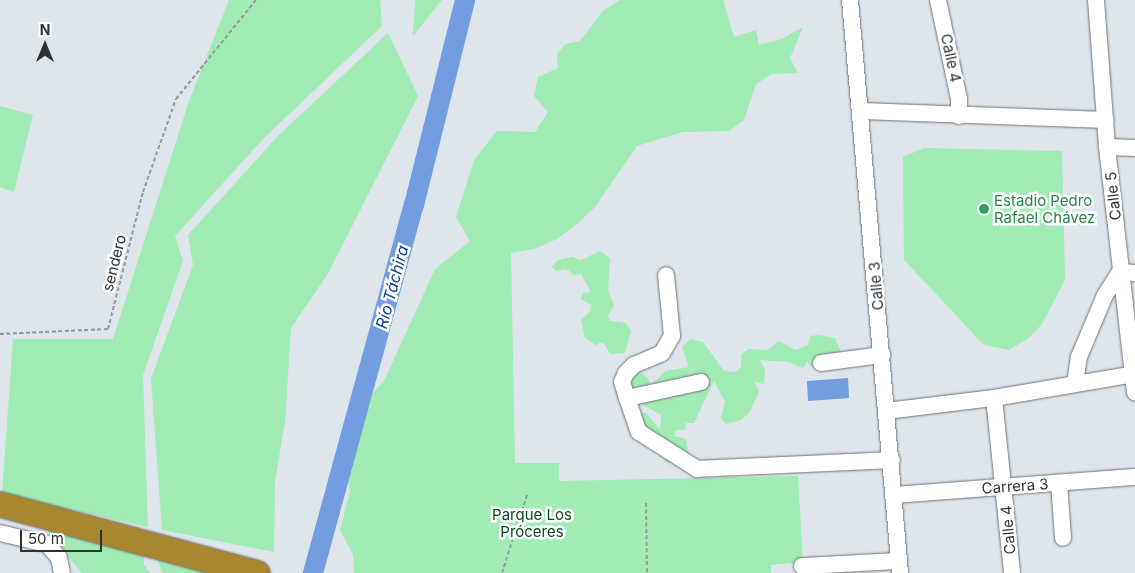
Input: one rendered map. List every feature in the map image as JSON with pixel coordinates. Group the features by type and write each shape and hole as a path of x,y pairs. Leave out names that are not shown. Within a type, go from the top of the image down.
{"highway":[{"path":"8,506 257,573"}],"street":[{"name":"Calle 3","path":"850,0 862,111 900,567"},
{"name":"Calle 4","path":"938,0 959,99 959,116"},
{"name":"Calle 5","path":"1096,0 1108,147 1127,272 1135,392"},
{"path":"862,111 1106,120"},
{"path":"1108,147 1135,148"},
{"path":"1075,384 1079,357 1105,295 1127,272"},
{"path":"666,275 672,336 662,353 634,365 626,373 622,382 638,432 697,469 892,460"},
{"path":"821,363 882,356"},
{"path":"886,411 994,398 1134,374"},
{"path":"627,398 701,382"},
{"name":"Calle 4","path":"994,398 1012,573"},
{"name":"Carrera 3","path":"895,495 1135,478"},
{"path":"1059,483 1063,538"},
{"path":"0,533 47,544 59,558 62,573"},
{"path":"802,566 900,567"}],"path":[{"name":"sendero","path":"0,334 108,329 143,192 176,99 256,0"},
{"path":"502,573 527,495"},
{"path":"646,503 647,573"}],"green space":[{"path":"229,0 380,0 382,26 263,139 175,236 183,261 143,375 148,527 2,494 13,339 113,339 189,101"},
{"path":"415,0 442,0 413,36"},
{"name":"Parque Los Próceres","path":"620,0 723,0 734,37 756,30 759,45 782,39 803,27 790,58 798,73 772,74 756,84 744,120 729,131 683,132 637,146 595,207 578,223 557,239 534,249 511,253 515,463 559,463 559,481 798,476 803,562 771,565 771,573 354,573 353,555 340,530 350,492 342,448 350,420 385,379 435,269 470,241 456,217 474,160 497,131 535,132 548,112 534,96 538,77 558,68 557,55 565,44 580,41 603,11"},
{"path":"388,33 418,96 329,272 291,328 285,422 275,481 274,552 162,530 151,379 193,265 188,235 278,136"},
{"path":"0,106 33,115 14,192 0,187"},
{"name":"Estadio Pedro Rafael Chávez","path":"924,148 1062,151 1065,280 1042,324 1029,338 1009,350 984,345 904,260 903,157"},
{"path":"600,251 610,258 608,291 614,305 608,316 610,321 626,323 631,331 625,353 610,354 603,342 596,345 585,338 581,320 590,311 591,305 581,299 583,293 591,292 581,274 575,275 566,269 556,271 552,267 558,260 572,257 581,260"},
{"path":"819,335 835,338 842,354 817,367 811,367 807,361 803,368 789,362 760,360 765,371 764,384 755,382 759,392 749,413 741,420 726,424 721,418 725,402 714,381 694,423 686,423 685,430 676,430 674,436 686,439 689,458 675,464 665,462 655,436 657,433 641,429 640,413 646,413 660,429 661,415 643,405 628,384 636,369 647,377 651,385 666,371 689,367 682,347 690,339 703,342 724,371 735,372 741,367 741,355 748,349 768,350 779,341 795,350 808,345 810,336"},
{"path":"45,528 144,554 144,565 150,573 82,573"},
{"path":"153,548 242,573 163,573"}],"water":[{"path":"848,378 849,398 808,401 807,381"}],"waterway":[{"name":"Río Táchira","path":"313,573 414,205 465,0"}],"place":[{"name":"Estadio Pedro Rafael Chávez","path":"984,209"}]}
